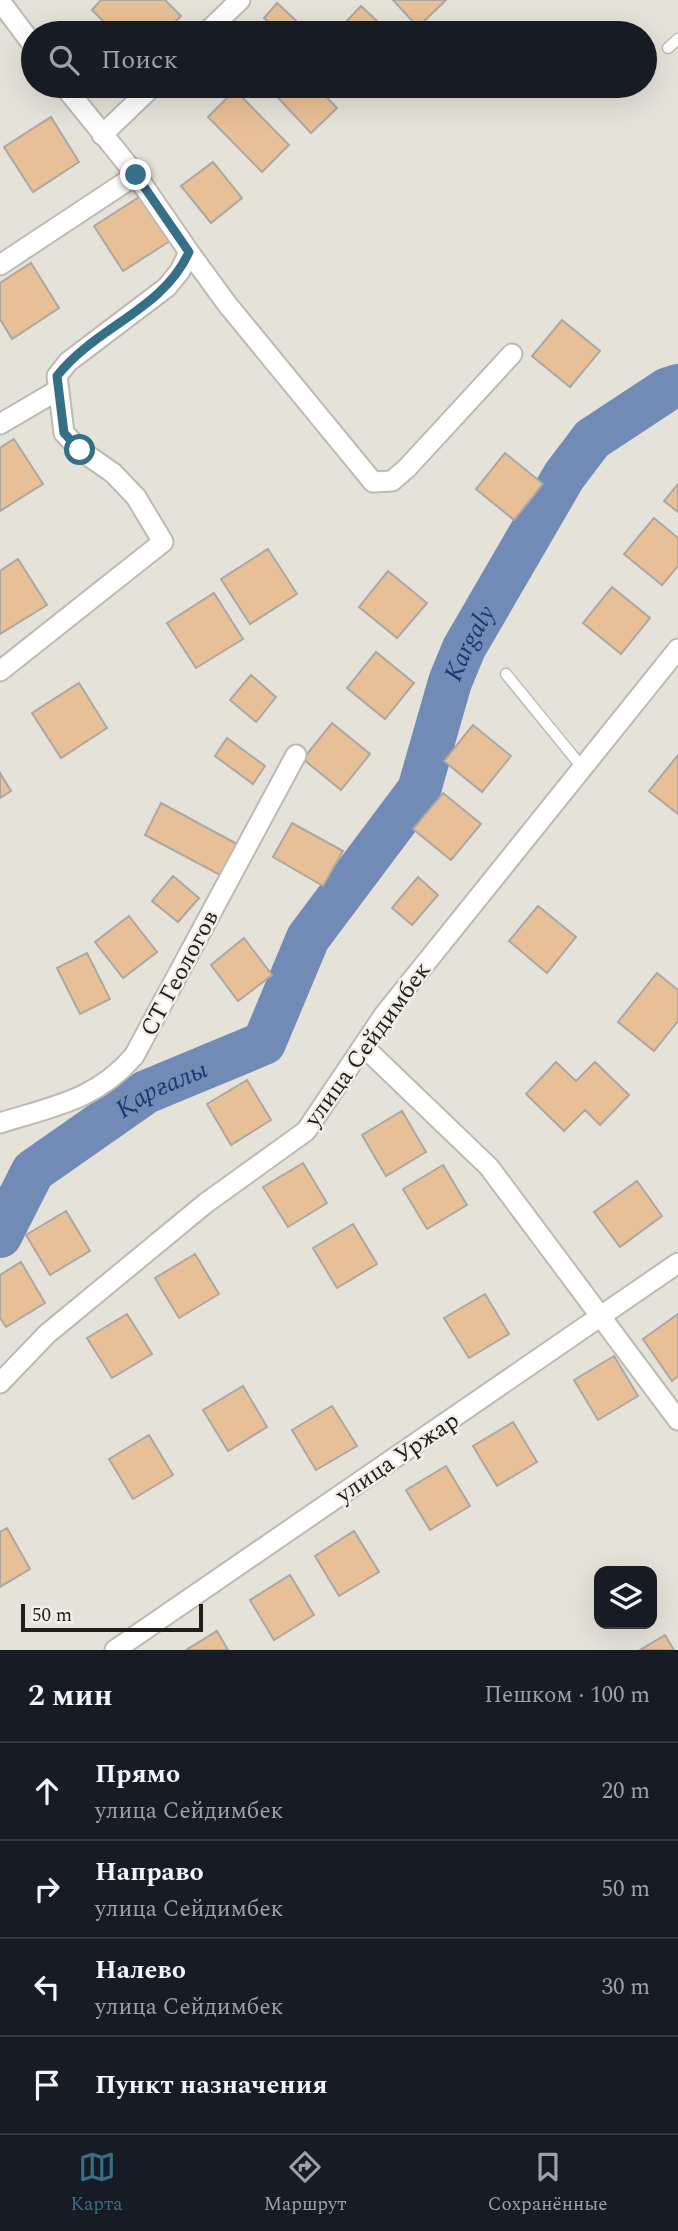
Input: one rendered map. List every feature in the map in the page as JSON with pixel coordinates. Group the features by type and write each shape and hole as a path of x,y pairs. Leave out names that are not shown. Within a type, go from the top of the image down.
{"street":[{"path":"218,21 240,0"},
{"path":"0,1 21,29"},
{"path":"73,98 136,175 228,304 373,482 392,481 407,468 512,354"},
{"path":"102,135 141,98"},
{"path":"0,265 136,175"},
{"path":"0,671 163,542 136,497 64,433 57,376 68,362 167,287 180,271 189,252"},
{"path":"0,424 58,390"},
{"name":"улица Сейдимбек","path":"0,1383 47,1334 206,1203 306,1131 384,1015 581,766 678,649"},
{"name":"СТ Геологов","path":"0,1124 79,1098 114,1079 134,1056 296,755"},
{"path":"363,1046 488,1167 603,1316 678,1420"},
{"name":"улица Уржар","path":"115,1650 678,1263"}],"lane":[{"path":"668,48 678,39"},
{"path":"506,674 581,766"}],"building":[{"path":"101,0 165,0 181,16 176,21 103,21 92,10"},
{"path":"393,0 446,0 424,21 412,21"},
{"path":"277,3 296,21 267,21 264,18"},
{"path":"361,6 377,21 347,21"},
{"path":"227,98 243,98 289,145 262,172 208,117"},
{"path":"278,98 327,98 337,108 311,133"},
{"path":"51,117 79,162 33,192 4,147"},
{"path":"213,162 242,198 211,223 181,186"},
{"path":"141,196 170,241 123,271 94,226"},
{"path":"31,263 59,308 12,339 0,319 0,283"},
{"path":"562,320 600,351 570,387 532,356"},
{"path":"14,439 43,484 0,511 0,448"},
{"path":"505,453 543,484 514,520 476,489"},
{"path":"678,484 678,512 664,501"},
{"path":"654,518 678,538 678,566 662,585 624,554"},
{"path":"268,549 297,594 250,624 221,579"},
{"path":"18,559 47,605 0,634 0,571"},
{"path":"388,571 427,603 397,638 359,607"},
{"path":"612,587 650,618 621,654 583,623"},
{"path":"214,593 243,639 196,668 167,623"},
{"path":"376,652 414,683 385,719 347,688"},
{"path":"251,675 276,697 256,722 230,700"},
{"path":"79,683 107,728 61,758 32,713"},
{"path":"332,723 370,754 341,790 303,759"},
{"path":"473,725 511,756 482,792 444,761"},
{"path":"227,738 265,766 253,784 215,756"},
{"path":"678,755 678,814 649,791"},
{"path":"0,773 11,791 0,798"},
{"path":"443,793 481,824 451,860 413,829"},
{"path":"161,803 237,844 220,875 145,835"},
{"path":"292,823 343,851 323,886 273,857"},
{"path":"173,876 199,898 178,922 152,901"},
{"path":"418,877 438,895 412,925 392,908"},
{"path":"538,906 576,937 547,973 509,941"},
{"path":"129,916 157,952 123,978 95,942"},
{"path":"244,938 272,975 238,1001 211,965"},
{"path":"87,953 110,999 80,1014 57,968"},
{"path":"657,973 678,990 678,1021 654,1051 618,1022"},
{"path":"556,1062 576,1081 595,1062 629,1095 600,1125 585,1110 564,1131 526,1094"},
{"path":"247,1080 271,1120 231,1145 207,1104"},
{"path":"402,1111 426,1152 386,1176 362,1135"},
{"path":"303,1163 327,1203 288,1227 263,1187"},
{"path":"443,1165 467,1205 427,1229 403,1189"},
{"path":"637,1181 662,1216 620,1247 594,1212"},
{"path":"66,1211 90,1251 50,1275 26,1235"},
{"path":"353,1224 377,1264 337,1288 313,1248"},
{"path":"195,1254 219,1294 179,1318 155,1278"},
{"path":"21,1262 45,1303 6,1327 0,1318 0,1275"},
{"path":"485,1294 509,1334 469,1358 444,1318"},
{"path":"127,1314 152,1354 112,1378 87,1338"},
{"path":"678,1314 678,1376 672,1381 643,1339"},
{"path":"614,1356 638,1396 598,1420 574,1380"},
{"path":"243,1386 267,1427 228,1451 203,1410"},
{"path":"332,1406 357,1446 316,1470 292,1430"},
{"path":"513,1422 537,1462 497,1486 473,1446"},
{"path":"149,1435 173,1475 133,1499 109,1459"},
{"path":"446,1466 470,1506 430,1530 406,1490"},
{"path":"7,1528 30,1569 0,1587 0,1532"},
{"path":"354,1531 379,1572 339,1596 315,1556"},
{"path":"290,1575 314,1615 274,1640 250,1600"},
{"path":"217,1631 228,1650 186,1650"},
{"path":"665,1635 674,1650 640,1650"}],"waterway":[{"name":"Kargaly","path":"0,1236 33,1171 146,1092 264,1043 308,938 419,790 450,682 464,648 564,476 592,439 668,389 678,386"}],"route":[{"path":"80,450 64,433 57,376 68,362 167,287 180,271 189,252 136,175"}],"water label":[{"name":"Қарғалы","path":"162,1090"}]}
